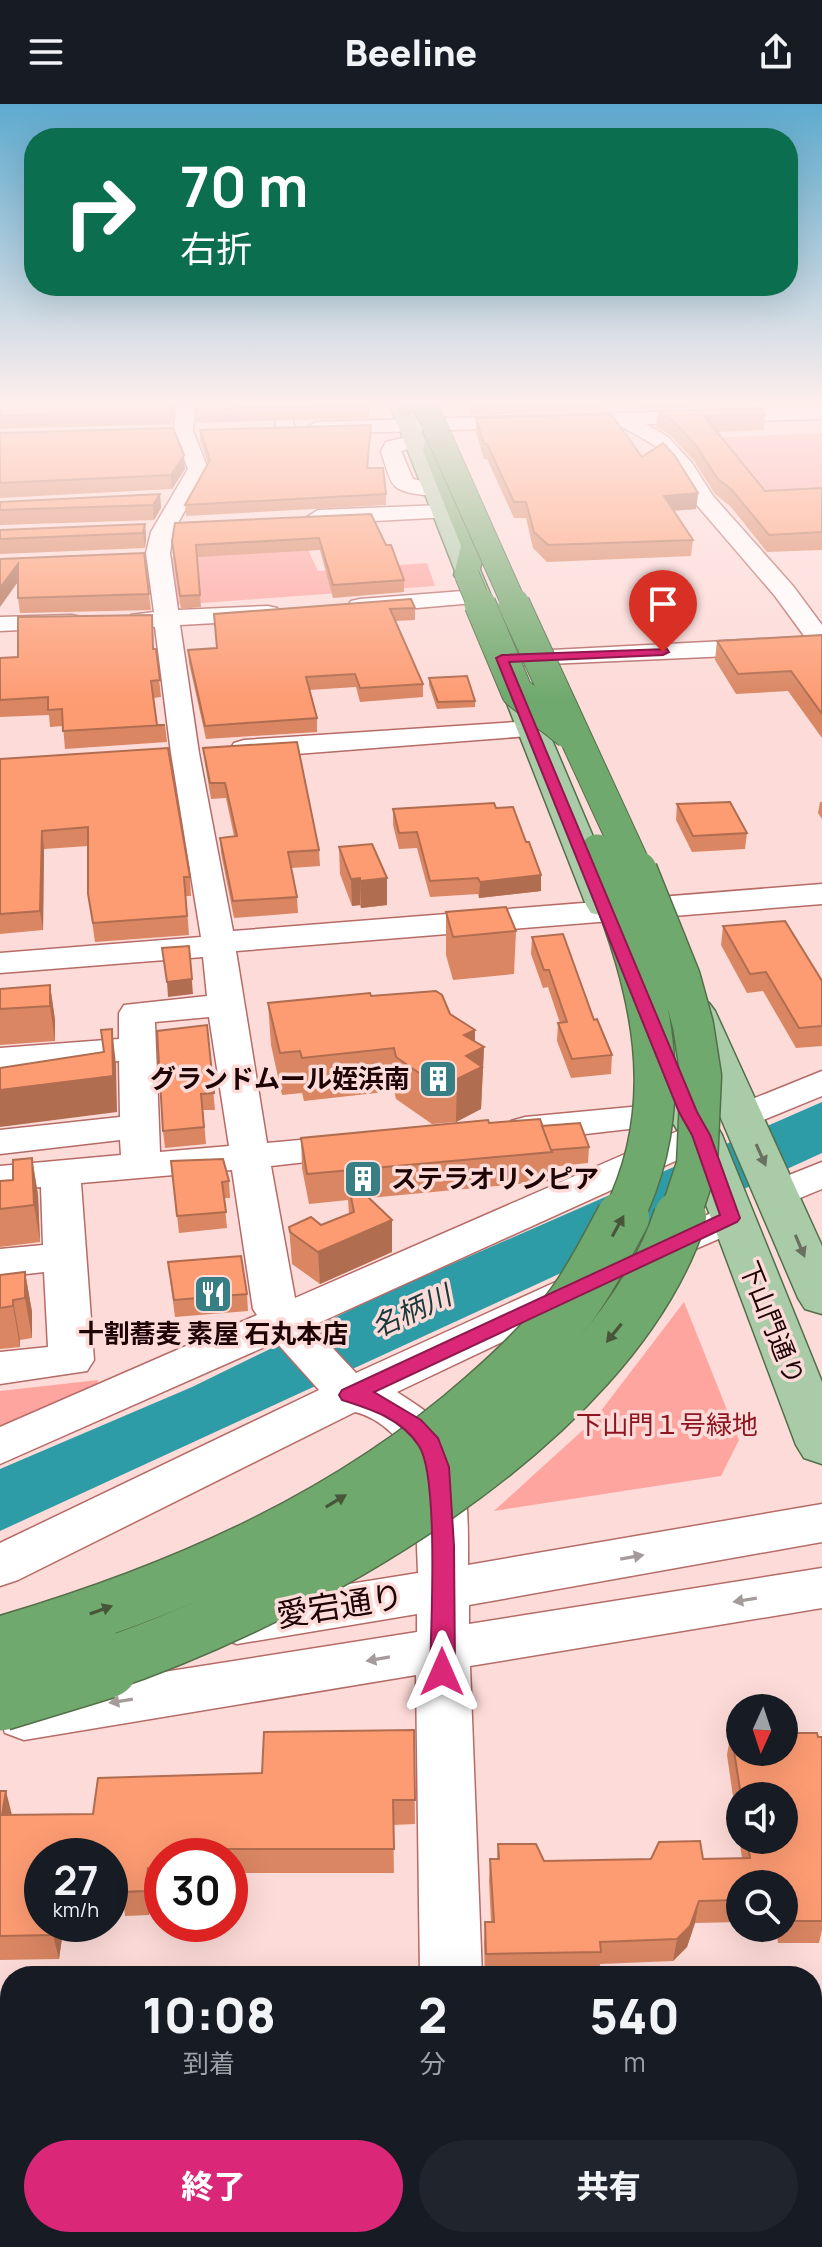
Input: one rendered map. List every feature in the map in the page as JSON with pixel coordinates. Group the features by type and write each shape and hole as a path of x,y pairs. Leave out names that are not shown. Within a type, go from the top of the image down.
{"highway":[{"path":"446,500 554,734"},
{"path":"0,1697 172,1639 259,1602 400,1522 527,1426 576,1378 648,1288 670,1248 687,1207 698,1155 701,1078 680,971 620,830 554,734 517,692 467,575 474,546 450,500"},
{"path":"0,1643 116,1605 230,1559 368,1483 433,1438 490,1393 569,1309 632,1201 654,1123 651,1027 628,932 522,658 510,603 452,500"}],"main road":[{"name":"下山門通り","path":"440,500 476,597 522,658 649,909 744,1116 822,1298"},
{"name":"下山門通り","path":"522,658 554,734 607,910 822,1445"}],"street":[{"path":"177,500 165,518 170,754 219,946 225,1005 275,1309 283,1322 350,1395 375,1400 413,1425 430,1444 438,1467 451,1966"},
{"path":"301,518 326,500"},
{"path":"705,500 784,591 822,644"},
{"path":"784,591 809,590"},
{"path":"342,608 476,597"},
{"path":"122,621 294,611"},
{"path":"0,624 91,622"},
{"path":"522,658 822,644"},
{"path":"170,754 554,734"},
{"path":"0,963 219,946 238,940 822,894"},
{"path":"140,1166 137,1013 225,1005"},
{"path":"0,1059 137,1049"},
{"path":"744,1116 822,1082"},
{"path":"482,1134 694,1124"},
{"path":"0,1447 283,1322 694,1124"},
{"path":"0,1142 139,1126"},
{"path":"0,1178 239,1156 251,1158 390,1143"},
{"path":"0,1368 71,1360 60,1173"},
{"path":"778,1194 822,1174"},
{"path":"0,1566 350,1395 731,1218"},
{"path":"0,1263 64,1256"},
{"name":"愛宕通り","path":"0,1660 442,1590 822,1523"},
{"name":"愛宕通り","path":"0,1721 822,1588"}],"green space":[{"path":"308,550 318,571 427,563 435,586 174,605 168,557"},
{"name":"下山門１号緑地","path":"684,1302 739,1440 721,1476 494,1511 594,1420"},
{"path":"98,1380 96,1396 0,1436 0,1391"}],"water":[{"name":"名柄川","path":"822,1102 822,1153 0,1531 0,1469 192,1387 381,1295"}],"building":[{"path":"156,500 153,505 0,510 0,502"},
{"path":"188,500 276,500 185,505"},
{"path":"667,500 693,540 548,545 534,532 526,502 514,502"},
{"path":"740,500 822,500 822,532 769,535"},
{"path":"371,514 386,545 391,545 404,580 333,585 319,538 196,545 200,595 180,596 172,541 175,523"},
{"path":"145,524 143,533 0,539 0,530"},
{"path":"144,553 149,594 18,598 18,564 0,588 0,559"},
{"path":"411,599 415,608 390,609 423,684 360,688 355,674 306,677 317,718 205,726 188,650 217,648 214,614"},
{"path":"152,615 153,649 156,649 160,680 151,681 157,725 165,725 63,731 62,709 48,710 48,697 0,700 0,658 18,657 18,617"},
{"path":"822,635 822,714 791,671 738,674 717,641"},
{"path":"467,676 475,701 438,702 429,678"},
{"path":"297,742 319,850 288,852 297,897 233,901 220,838 237,836 225,783 210,783 203,748"},
{"path":"168,748 190,877 184,877 187,916 93,923 88,894 88,827 42,831 40,911 0,914 0,759"},
{"path":"730,802 747,833 693,836 677,804"},
{"path":"494,803 496,808 513,807 541,875 480,882 478,878 430,881 417,832 399,833 393,809"},
{"path":"372,844 387,878 351,879 339,847"},
{"path":"506,907 516,931 453,937 446,912"},
{"path":"785,921 822,981 822,1026 799,1028 766,972 750,974 723,926"},
{"path":"563,934 594,1020 597,1019 612,1055 572,1059 558,1023 567,1022 549,970 544,970 532,937"},
{"path":"189,946 192,979 167,982 162,948"},
{"path":"50,985 50,1006 0,1009 0,989"},
{"path":"436,991 442,995 450,1014 475,1030 464,1035 484,1047 466,1056 482,1067 457,1079 432,1082 396,1057 394,1048 302,1058 300,1051 280,1053 268,1003 370,993 371,996"},
{"path":"207,1025 214,1093 201,1094 204,1127 163,1131 157,1031"},
{"path":"112,1029 113,1076 0,1090 0,1068 104,1052 101,1030"},
{"path":"540,1119 552,1152 307,1174 301,1138 488,1120 489,1123"},
{"path":"580,1123 589,1147 551,1150 542,1126"},
{"path":"32,1158 34,1205 0,1209 0,1181 13,1180 13,1160"},
{"path":"223,1159 229,1181 222,1182 226,1212 177,1216 171,1161"},
{"path":"347,1177 392,1220 318,1252 290,1232 289,1227 311,1217 321,1225 354,1212"},
{"path":"241,1256 247,1294 174,1300 168,1262"},
{"path":"25,1272 25,1298 13,1300 13,1306 0,1308 0,1275"},
{"path":"414,1730 415,1800 393,1800 394,1849 248,1849 248,1838 144,1838 144,1891 128,1892 128,1838 24,1838 24,1936 0,1936 0,1791 6,1791 2,1815 93,1814 98,1778 262,1773 264,1732"},
{"path":"798,1733 817,1733 818,1737 822,1737 822,1921 798,1921 798,1870 726,1870 726,1900 699,1901 690,1926 677,1939 600,1942 601,1952 486,1954 485,1922 494,1922 490,1859 499,1859 498,1844 536,1844 544,1861 651,1859 659,1842 700,1841 703,1859 750,1858 749,1854 798,1854 798,1782 739,1782 736,1766 798,1766"}],"place":[{"name":"グランドムール姪浜南","path":"438,1079"},
{"name":"ステラオリンピア","path":"363,1179"},
{"name":"十割蕎麦 素屋 石丸本店","path":"213,1294"}],"route":[{"path":"442,1672 443,1546 438,1467 430,1444 413,1425 375,1400 350,1395 731,1218 701,1135 688,1112 502,658 663,652"}]}
